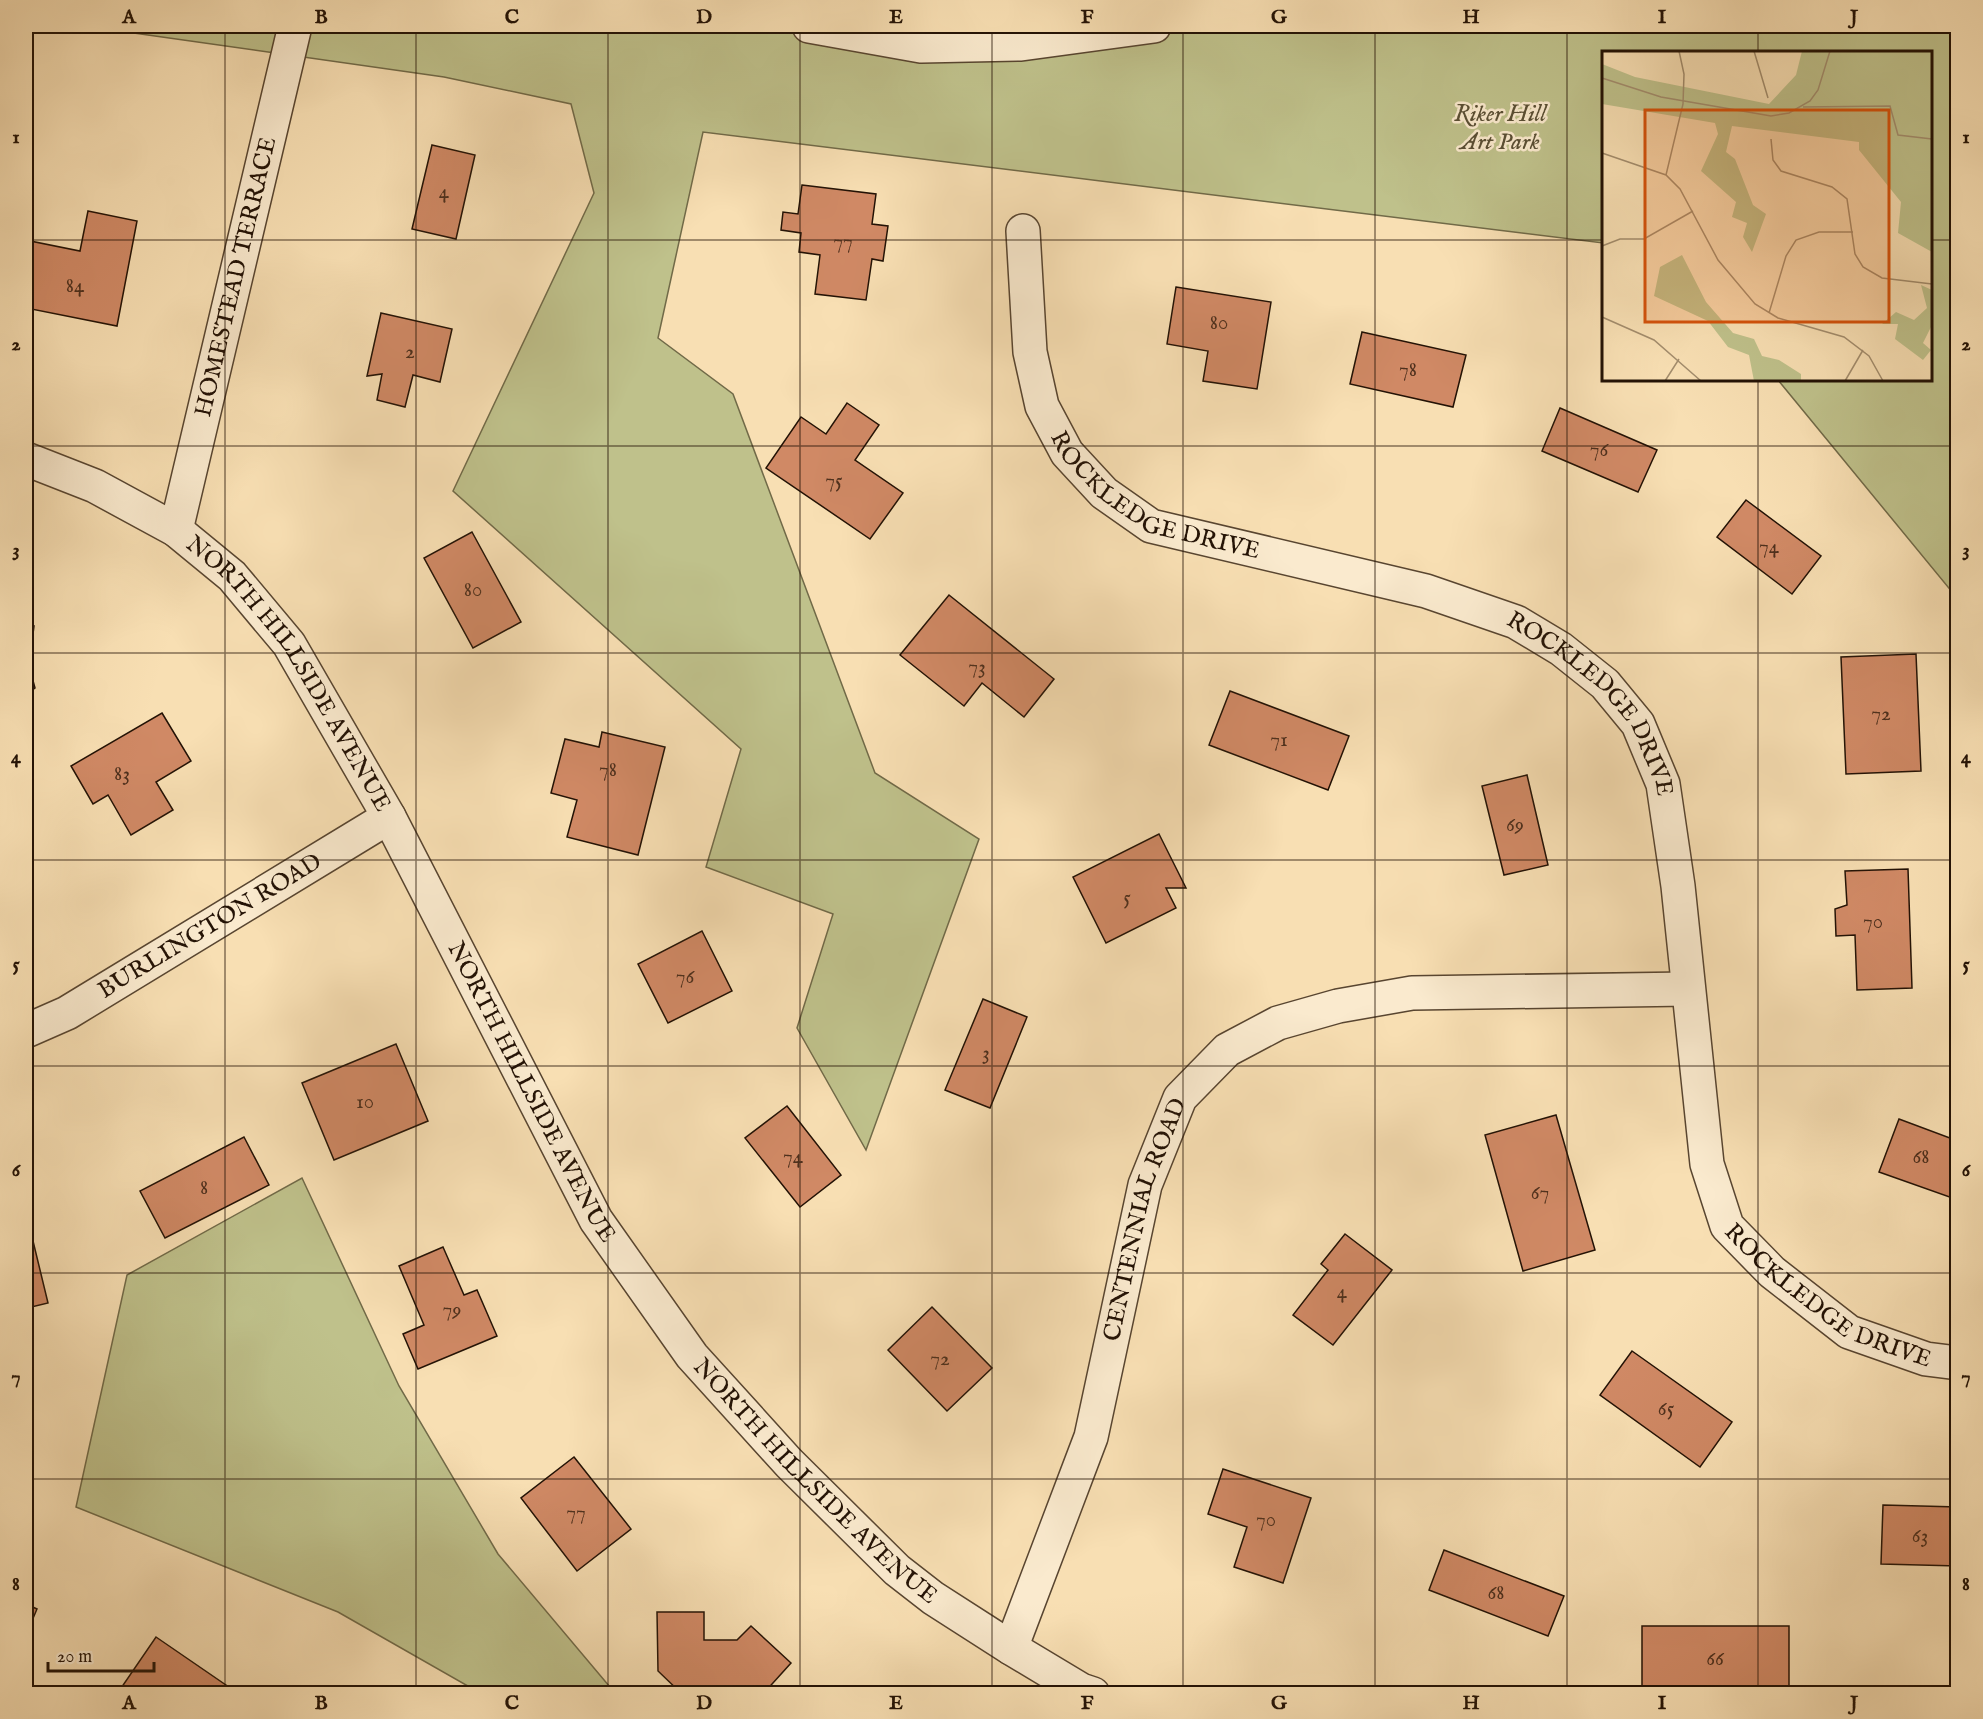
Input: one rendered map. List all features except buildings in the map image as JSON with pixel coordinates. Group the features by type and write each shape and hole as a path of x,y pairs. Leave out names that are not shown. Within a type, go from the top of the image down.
{"street":[{"name":"HOMESTEAD TERRACE","path":"176,530 295,26"},
{"path":"808,26 921,46 1021,44 1154,26"},
{"name":"ROCKLEDGE DRIVE","path":"1023,231 1030,351 1042,406 1067,453 1104,493 1151,526 1426,591 1516,622 1561,649 1605,684 1638,724 1663,784 1678,886 1707,1164 1727,1226 1772,1272 1849,1332 1926,1359 1958,1363"},
{"name":"NORTH HILLSIDE AVENUE","path":"26,459 95,486 176,530 232,576 289,644 389,817 596,1220 692,1356 789,1463 897,1570 933,1598 1011,1648 1081,1690 1093,1694"},
{"name":"BURLINGTON ROAD","path":"26,1031 66,1014 389,817"},
{"name":"CENTENNIAL ROAD","path":"1011,1648 1090,1437 1145,1185 1180,1098 1227,1050 1278,1023 1338,1006 1412,993 1688,989"}],"green space":[{"name":"Riker Hill Art Park","path":"84,26 1957,26 1957,598 1779,381 1932,381 1932,51 1602,51 1602,243 703,132 658,338 733,394 875,773 979,839 866,1150 797,1028 833,914 706,867 741,749 453,491 594,193 571,104 444,77"},
{"path":"302,1178 399,1386 498,1554 615,1693 480,1693 338,1612 76,1507 127,1275"}]}
